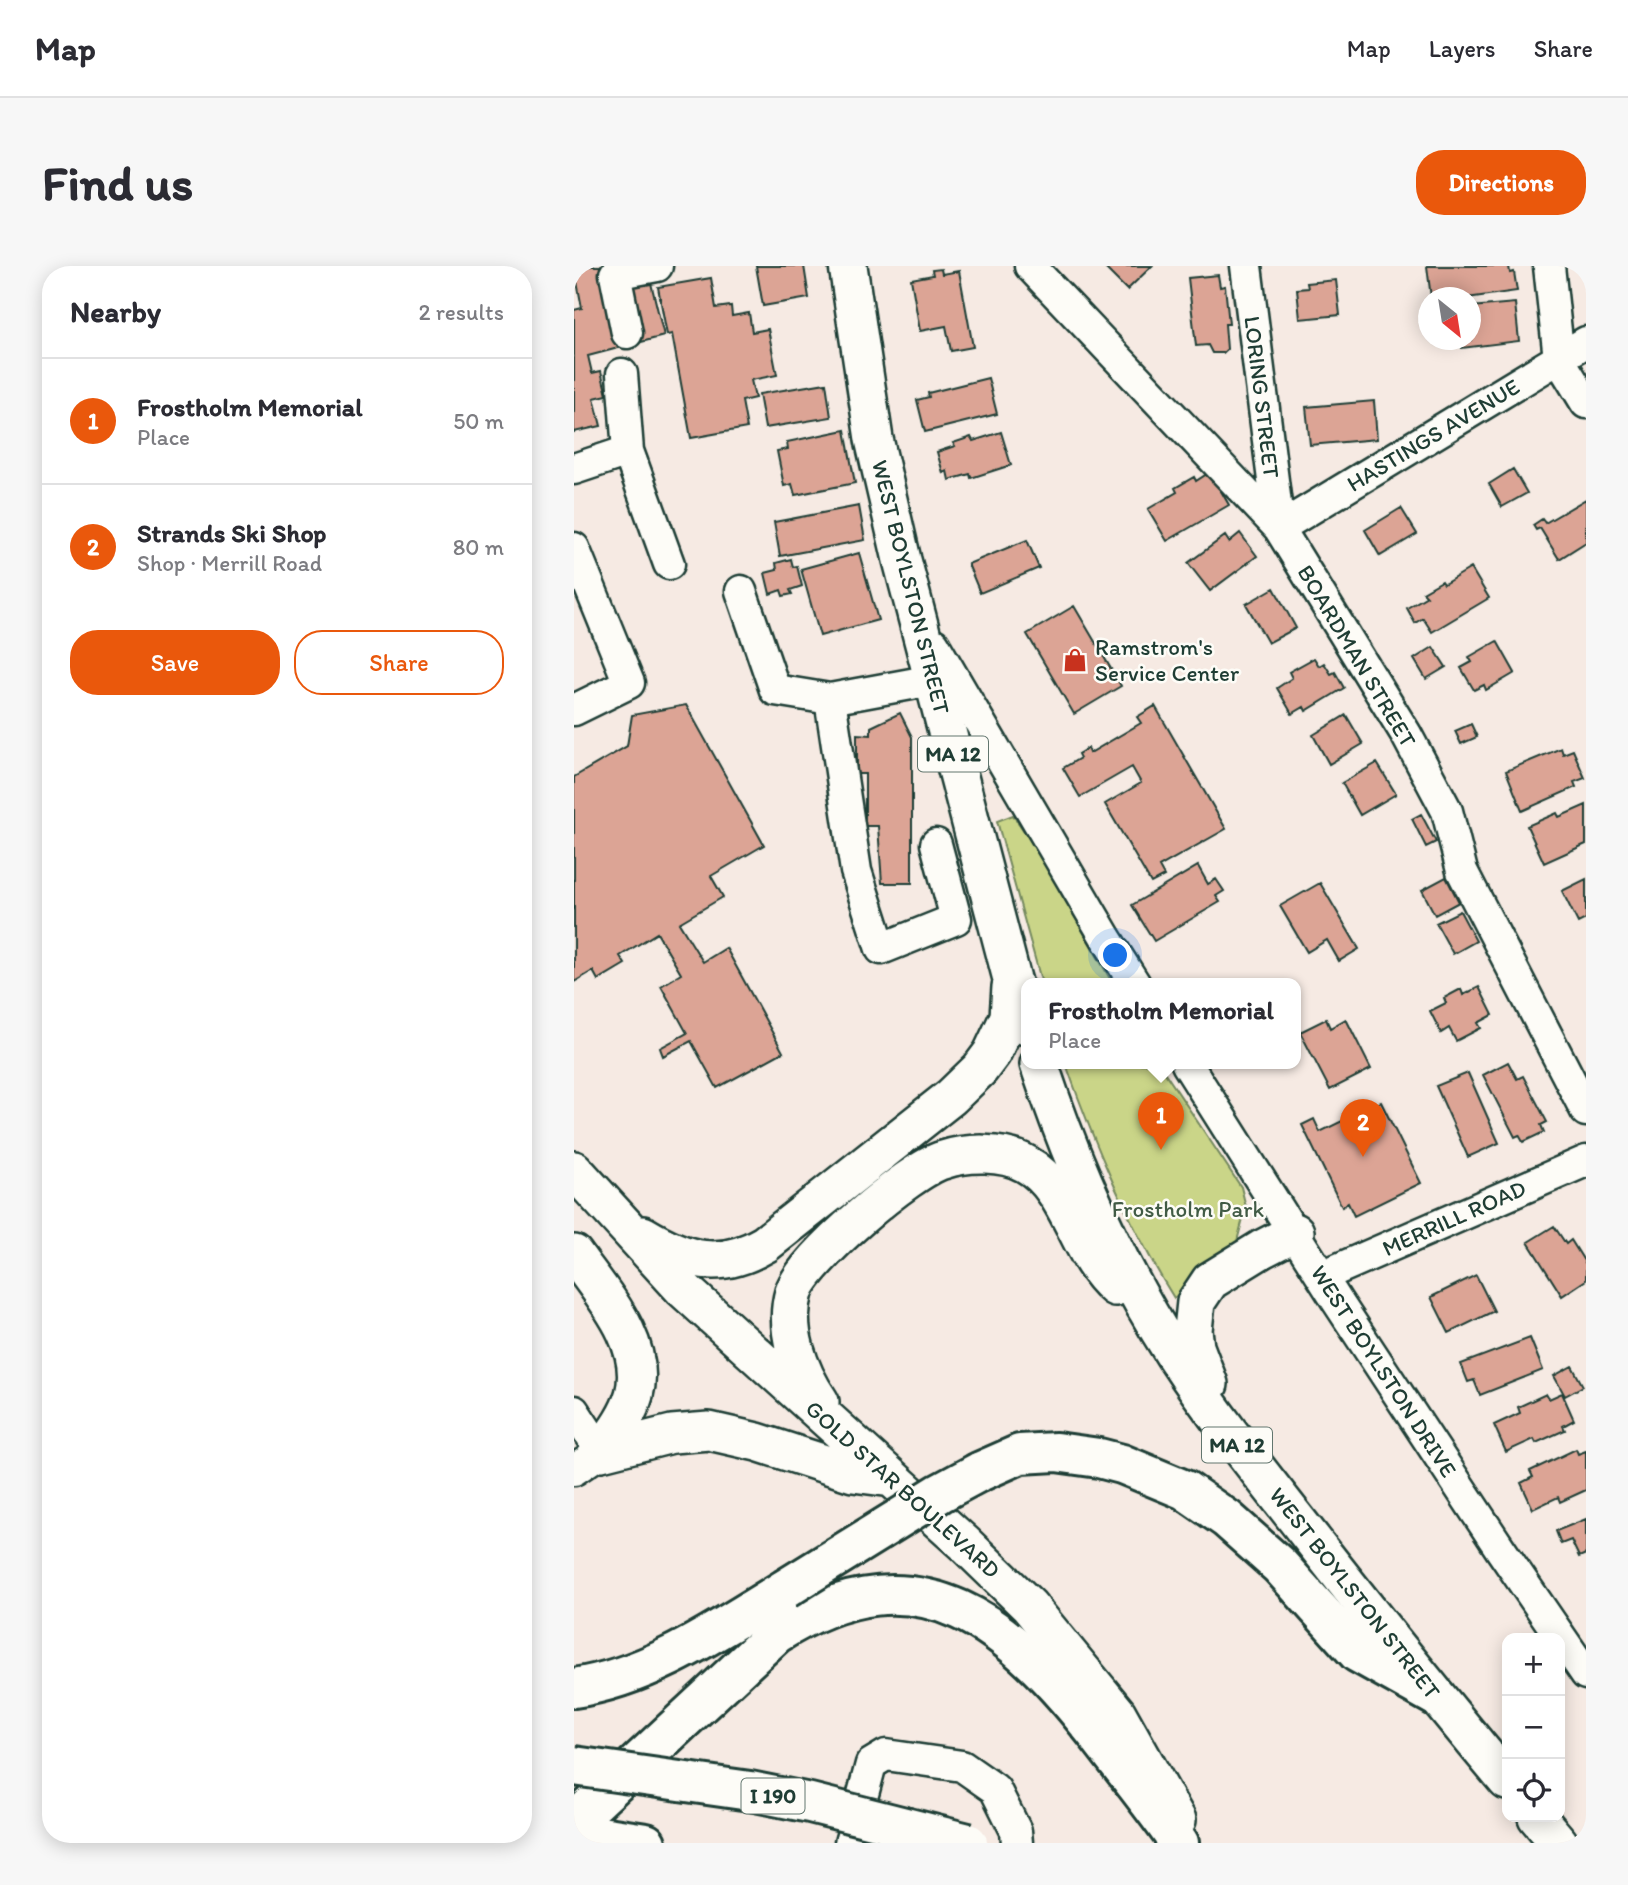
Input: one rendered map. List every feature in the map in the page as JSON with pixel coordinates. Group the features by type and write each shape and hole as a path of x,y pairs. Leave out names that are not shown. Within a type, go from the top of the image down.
{"highway":[{"path":"574,1688 622,1676 692,1645 940,1493 979,1472 1020,1454 1056,1452 1122,1464 1185,1490 1227,1519 1280,1566 1358,1653 1435,1696"},
{"path":"574,1822 776,1634 834,1604 856,1598 902,1594 925,1597 969,1613 990,1625 1028,1658 1079,1712 1179,1843"},
{"name":"I 190","path":"574,1766 750,1791 810,1803 968,1843"},
{"path":"574,1832 646,1843"}],"main road":[{"name":"WEST BOYLSTON STREET","path":"848,266 874,439 915,611 1021,1009"},
{"path":"618,1220 673,1251 705,1261 739,1257 759,1248 951,1097 980,1069 992,1053 1009,1017 1012,979"},
{"name":"WEST BOYLSTON STREET","path":"1041,1069 1059,1121 1095,1206 1154,1320 1229,1434 1435,1696 1502,1775"},
{"path":"840,1432 811,1389 796,1353 790,1310 794,1290 804,1272 836,1238 921,1169 941,1160 980,1154 1013,1158 1027,1164 1054,1191 1101,1275 1154,1320"},
{"name":"GOLD STAR BOULEVARD","path":"574,1170 683,1289 1029,1606 1093,1682 1126,1728 1188,1843"},
{"path":"1229,1434 1195,1347 1192,1317 1196,1302 1210,1281 1294,1232"},
{"path":"574,1254 624,1327 636,1362 634,1394 622,1422 588,1461"},
{"path":"588,1461 671,1434 709,1431 757,1442 853,1473 892,1478"},
{"path":"1541,1822 1559,1843"}],"street":[{"path":"627,333 614,270 657,266"},
{"name":"BOARDMAN STREET","path":"1030,266 1279,528 1406,734 1447,811 1462,871 1586,1111"},
{"name":"LORING STREET","path":"1246,266 1279,528"},
{"path":"1549,266 1559,359 1586,403"},
{"name":"HASTINGS AVENUE","path":"1279,528 1586,342"},
{"path":"622,374 628,451 668,564"},
{"path":"574,469 628,451"},
{"path":"574,548 629,683 574,710"},
{"path":"740,591 775,690 830,699 933,680"},
{"path":"915,611 1131,978"},
{"path":"830,699 856,871 881,949 956,919 936,844"},
{"name":"WEST BOYLSTON DRIVE","path":"1190,1069 1501,1550 1583,1662"},
{"name":"MERRILL ROAD","path":"1322,1276 1586,1161"},
{"path":"574,1411 588,1461"},
{"path":"850,1843 871,1764 886,1755 962,1766 995,1789 1016,1831 1017,1843"}],"green space":[{"path":"1013,815 1036,849 1110,978 1040,978 997,821"},
{"name":"Frostholm Park","path":"1068,1069 1162,1069 1241,1187 1246,1207 1236,1245 1174,1298 1142,1242 1089,1125"}],"building":[{"path":"574,266 660,266 650,279 664,336 588,356 592,373 601,371 607,395 594,398 601,426 574,432 574,310 582,308"},
{"path":"756,266 804,266 809,298 763,306"},
{"path":"1103,266 1152,266 1127,290"},
{"path":"1427,266 1509,266 1510,273 1514,272 1517,291 1481,296 1481,287 1430,287"},
{"path":"941,269 942,274 959,271 973,347 951,351 946,326 920,331 911,279 933,275 932,270"},
{"path":"1218,275 1220,287 1225,286 1229,324 1225,324 1227,349 1223,353 1212,353 1208,345 1196,346 1188,278"},
{"path":"711,278 716,308 731,306 732,316 749,313 752,332 768,329 777,375 751,380 755,398 742,401 747,428 691,438 672,334 667,335 658,287"},
{"path":"1336,280 1340,315 1300,319 1297,289 1308,288 1307,283"},
{"path":"1515,303 1519,341 1481,346 1481,306"},
{"path":"988,378 997,414 925,432 917,400 929,397 928,393"},
{"path":"826,383 831,417 765,428 759,394"},
{"path":"1374,401 1377,439 1310,445 1306,407"},
{"path":"845,430 855,483 795,495 792,484 784,486 777,451 788,449 787,442"},
{"path":"1001,432 1011,465 971,478 970,474 949,480 947,471 943,473 937,452 971,437 973,441"},
{"path":"1513,469 1527,493 1502,507 1489,484"},
{"path":"1210,472 1229,505 1167,541 1148,509 1177,492 1175,488 1194,477 1196,481"},
{"path":"1586,499 1586,542 1559,559 1540,528 1536,530 1533,525 1542,519 1545,523"},
{"path":"859,506 865,540 780,556 774,522"},
{"path":"1401,508 1417,534 1380,556 1365,530"},
{"path":"1240,533 1257,556 1210,591 1188,563 1225,536 1229,542"},
{"path":"1027,540 1039,568 980,593 968,564"},
{"path":"859,553 878,620 820,636 801,569"},
{"path":"791,559 793,567 797,566 802,586 790,590 792,594 783,596 781,590 770,594 765,573 777,570 776,563"},
{"path":"1471,568 1489,598 1432,632 1423,618 1415,623 1407,608 1427,596 1423,592 1442,581 1444,584"},
{"path":"1274,588 1296,628 1268,643 1246,604"},
{"path":"1074,606 1121,686 1074,714 1027,634"},
{"path":"1497,641 1515,673 1486,690 1484,685 1474,690 1461,668 1472,662 1469,657"},
{"path":"1433,647 1446,667 1426,679 1414,659"},
{"path":"1314,658 1319,666 1324,663 1331,674 1335,672 1344,688 1306,711 1304,707 1292,714 1277,688 1292,678 1289,672"},
{"path":"686,705 764,845 711,876 723,897 679,923 703,962 726,948 783,1052 717,1088 691,1041 663,1056 660,1048 687,1033 661,986 681,974 657,933 620,956 625,964 598,980 593,971 574,982 574,777 627,746 632,715"},
{"path":"1155,706 1226,829 1159,867 1164,876 1151,883 1105,804 1141,783 1132,767 1080,797 1063,768 1080,758 1078,754 1088,748 1090,753 1141,723 1137,717"},
{"path":"900,713 912,737 912,883 882,883 878,826 865,826 865,774 857,774 857,734 871,735 871,727"},
{"path":"1346,715 1363,744 1329,764 1313,735"},
{"path":"1471,724 1477,737 1461,744 1455,731"},
{"path":"1561,748 1563,754 1573,750 1585,778 1574,782 1576,787 1522,811 1506,771"},
{"path":"1377,763 1396,794 1360,815 1342,783"},
{"path":"1586,805 1586,844 1544,863 1527,826 1557,813 1559,817"},
{"path":"1421,814 1436,842 1426,847 1412,819"},
{"path":"1198,866 1208,884 1216,879 1224,891 1216,896 1220,902 1154,941 1132,905"},
{"path":"1446,877 1459,902 1435,915 1422,890"},
{"path":"1586,879 1586,919 1578,923 1562,891"},
{"path":"1320,883 1359,949 1339,961 1327,940 1307,952 1280,906"},
{"path":"1460,911 1476,941 1453,954 1436,923"},
{"path":"1479,987 1493,1015 1478,1023 1481,1028 1456,1041 1449,1028 1441,1033 1430,1011 1446,1003 1444,998 1461,989 1463,995"},
{"path":"1326,1019 1330,1028 1346,1019 1371,1069 1330,1090 1301,1032"},
{"path":"1508,1062 1517,1079 1523,1076 1547,1122 1541,1125 1544,1132 1523,1142 1519,1135 1515,1137 1483,1075"},
{"path":"1468,1073 1499,1143 1468,1157 1436,1086"},
{"path":"1381,1102 1421,1183 1354,1216 1348,1203 1342,1207 1302,1125 1314,1119 1320,1132"},
{"path":"1554,1226 1566,1244 1571,1240 1586,1264 1586,1280 1562,1296 1528,1242"},
{"path":"1476,1275 1494,1311 1449,1333 1431,1297"},
{"path":"1530,1338 1543,1370 1480,1395 1474,1380 1468,1382 1461,1364"},
{"path":"1572,1366 1583,1386 1565,1396 1554,1376"},
{"path":"1562,1393 1574,1420 1563,1426 1565,1430 1536,1443 1534,1439 1506,1452 1494,1425 1520,1413 1518,1407 1546,1394 1549,1399"},
{"path":"1576,1449 1578,1454 1586,1451 1586,1490 1560,1502 1558,1497 1533,1509 1521,1483 1533,1477 1530,1471"},
{"path":"1586,1519 1586,1554 1579,1557 1571,1540 1561,1544 1556,1531"}],"place":[{"name":"Ramstrom's Service Center","path":"1075,660"},
{"name":"Frostholm Memorial","path":"1161,1150"},
{"name":"Strands Ski Shop","path":"1363,1157"}]}
